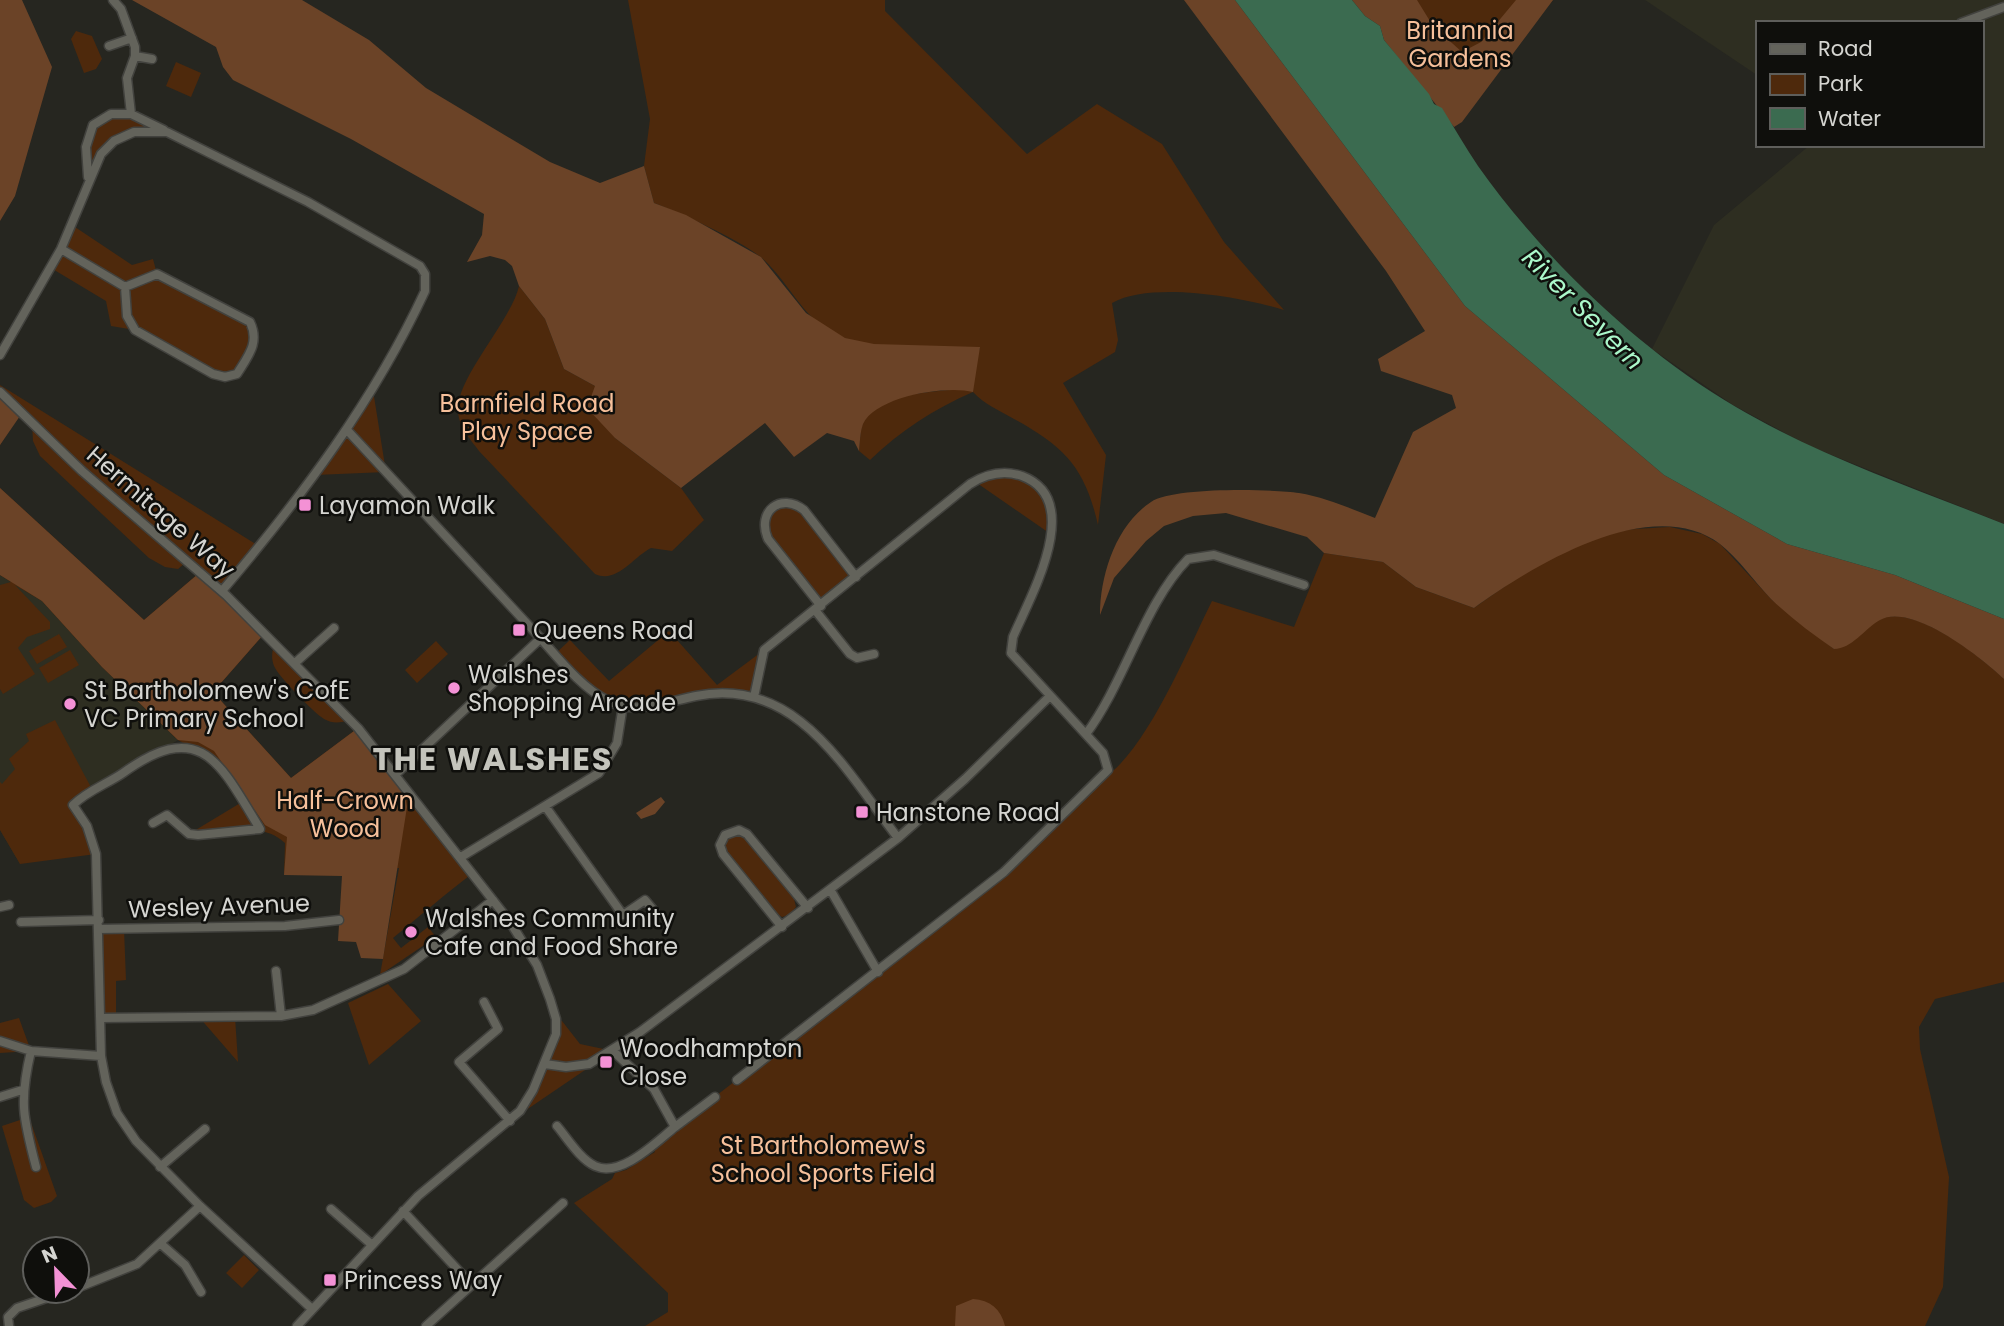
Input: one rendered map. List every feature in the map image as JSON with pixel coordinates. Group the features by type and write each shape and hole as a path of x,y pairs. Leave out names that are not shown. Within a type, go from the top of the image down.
{"street":[{"path":"113,0 121,9 132,38 135,56 127,78 131,114"},
{"path":"1966,21 2004,7"},
{"path":"109,46 132,38"},
{"path":"135,56 152,59"},
{"path":"88,180 86,147 93,125 111,114 131,114 343,221 414,261 423,270 426,286 422,296 347,430 261,547 222,591"},
{"path":"0,355 61,249 88,180 101,155 114,141 134,132 167,132"},
{"path":"61,249 125,288"},
{"path":"157,274 250,322 255,332 254,345 237,374 225,377 214,374 135,330 127,317 125,288 157,274"},
{"name":"Hermitage Way","path":"0,392 91,479 222,591 358,728 461,857 528,948 550,999 556,1025 545,1064 533,1090 510,1121 403,1211 297,1326"},
{"path":"347,430 541,638 597,694 623,705 657,706 719,693 754,697 788,710 817,734 898,838"},
{"path":"737,1080 1004,872 1108,771 1107,762 1086,734 1049,696 1010,649 1052,535 1050,506 1045,494 1025,477 1000,473 974,481 764,650 754,697"},
{"path":"856,577 804,510 794,502 771,508 764,517 764,529 768,539 850,654 857,658 874,654"},
{"path":"1086,734 1102,713 1168,586 1188,559 1214,555 1304,585"},
{"path":"295,663 334,628"},
{"path":"395,775 541,638"},
{"path":"545,1064 582,1066 613,1051 831,891 898,838 965,779 1049,696"},
{"path":"461,857 593,778 605,767 617,743 623,705"},
{"path":"153,824 167,815 188,834 260,829 214,760 202,752 183,746 159,751 73,805 87,826 96,854 101,1056 106,1082 117,1113 136,1141 200,1206 312,1309"},
{"path":"545,806 623,915 645,900 655,912"},
{"path":"782,927 723,854 720,845 725,835 739,830 747,834 807,908"},
{"path":"831,891 878,972"},
{"path":"102,1018 281,1016 313,1010 397,973 493,900"},
{"name":"Wesley Avenue","path":"21,922 285,926 340,920"},
{"path":"276,971 281,1016"},
{"path":"484,1002 498,1029 459,1062 510,1121"},
{"path":"0,1041 31,1051 101,1056"},
{"path":"31,1051 22,1090 22,1110 36,1167"},
{"path":"613,1051 654,1089 676,1127"},
{"path":"0,1097 22,1090"},
{"path":"557,1126 587,1161 597,1167 611,1168 638,1155 715,1097"},
{"path":"160,1167 205,1129"},
{"path":"426,1326 563,1203"},
{"path":"91,1282 137,1264 200,1206"},
{"path":"331,1209 372,1244"},
{"path":"403,1211 471,1284"},
{"path":"161,1244 185,1265 201,1293"},
{"path":"9,1326 8,1317 17,1308 26,1305"}],"shaded area":[{"path":"1645,0 2004,0 2004,524 1809,446 1733,405 1652,349 1714,225 1808,147 1983,147 1983,21 1756,21 1756,74"},
{"name":"St Bartholomew's CofE VC Primary School","path":"0,575 42,601 102,667 178,740 93,791 20,864 0,830"}],"green space":[{"path":"0,0 22,0 52,67 15,196 0,221"},
{"path":"132,0 302,0 369,40 426,88 550,162 600,183 644,166 654,203 686,215 761,257 806,313 845,338 874,344 980,347 973,392 930,392 882,406 870,414 863,424 859,451 854,441 827,433 794,457 765,423 681,488 615,438 587,408 595,386 564,369 545,319 519,286 512,266 505,260 490,256 467,262 482,235 484,214 351,139 233,80 223,67 216,47"},
{"path":"628,0 885,0 885,11 1027,154 1097,104 1162,144 1224,242 1284,310 1221,296 1173,292 1129,296 1112,303 1118,340 1115,352 1063,383 1106,455 1098,525 1087,488 1060,450 1032,429 987,404 973,392 918,422 870,460 859,451 862,426 871,413 894,399 962,389 980,348 879,345 847,339 833,333 810,315 763,259 711,228 654,203 644,166 650,119"},
{"path":"1184,0 1235,0 1465,306 1664,475 1787,544 1895,575 2004,619 2004,679 1964,646 1927,625 1910,619 1894,617 1880,620 1847,646 1834,649 1778,606 1720,544 1692,530 1660,526 1627,531 1592,541 1527,573 1474,608 1416,587 1383,562 1324,553 1307,537 1226,513 1193,516 1164,526 1146,541 1114,578 1100,615 1103,584 1112,552 1128,524 1151,502 1162,497 1200,492 1245,490 1299,493 1318,497 1375,518 1413,432 1456,408 1452,395 1381,371 1378,359 1425,331 1386,271"},
{"name":"Britannia Gardens","path":"1352,0 1417,0 1433,26 1462,52 1481,42 1516,0 1553,0 1462,122 1454,127 1384,40 1380,26 1365,16"},
{"name":"Britannia Gardens","path":"1369,0 1553,0 1458,111"},
{"path":"76,31 92,36 102,59 96,69 84,73 71,39"},
{"path":"176,62 201,73 191,97 166,86"},
{"path":"118,112 167,132 127,136 111,147 88,180 93,125"},
{"path":"72,225 132,265 153,259 157,274 250,322 255,332 237,374 225,377 135,330 111,326 106,301 51,268"},
{"name":"Barnfield Road Play Space","path":"519,286 545,319 564,369 595,386 615,438 681,488 704,520 672,551 651,548 618,573 603,576 595,574 479,451 463,429 458,413 465,384 506,316"},
{"name":"Half-Crown Wood","path":"0,385 259,546 222,591 264,634 213,692 291,778 358,728 473,873 393,938 401,948 428,927 436,937 380,975 399,868 284,875 285,843 275,836 239,829 189,834 242,802 214,760 178,740 102,667 42,601 15,585 50,622 50,629 27,637 18,648 35,674 3,694 0,689 0,585 11,582 0,575 0,488 144,620 198,574 185,563 178,569 165,567 149,558 40,456 33,441 32,422 20,411 0,445"},
{"path":"373,390 386,472 315,475"},
{"path":"0,398 20,416 0,445"},
{"path":"1013,474 1045,494 1052,535 974,481"},
{"name":"Half-Crown Wood","path":"0,488 144,620 198,574 264,634 213,692 291,778 358,728 404,789 407,807 383,959 361,958 356,942 338,941 342,876 284,875 287,837 265,825 214,751 198,742 178,740 102,667 42,601 0,575"},
{"path":"794,502 856,577 821,606 768,539 764,517 771,508"},
{"name":"St Bartholomew's School Sports Field","path":"1670,527 1702,534 1720,544 1772,600 1834,649 1880,619 1894,616 1911,619 1964,646 2004,679 2004,982 1935,999 1919,1027 1920,1049 1949,1177 1943,1287 1925,1326 645,1326 668,1312 668,1293 574,1203 612,1179 615,1173 626,1170 655,1152 651,1146 957,910 1119,765 1135,747 1165,698 1212,601 1294,627 1324,553 1383,562 1416,587 1474,608 1527,572 1586,542 1627,530"},
{"path":"669,631 717,685 764,650 754,697 737,694 657,706 608,701 555,654 570,640 609,681"},
{"path":"59,634 67,647 37,664 29,651"},
{"path":"436,641 448,654 417,683 405,670"},
{"path":"274,644 350,720 327,721 305,702 274,666"},
{"path":"70,650 79,665 48,683 39,668"},
{"path":"55,720 93,791 73,805 96,854 20,864 0,830 0,782 2,784 15,769 9,759 29,741 26,734"},
{"path":"661,797 665,802 655,814 641,819 636,813"},
{"path":"737,833 747,840 794,899 796,907 789,915 782,917 776,913 726,852 724,843 729,836"},
{"path":"99,929 124,929 126,980 116,981 116,1018 102,1018"},
{"path":"388,984 421,1021 369,1065 348,1003"},
{"path":"199,1017 235,1017 238,1062"},
{"path":"19,1018 31,1051 0,1053 0,1023"},
{"path":"556,1019 562,1021 580,1044 613,1051 510,1121 545,1064"},
{"path":"29,1117 57,1196 51,1202 34,1208 24,1200 2,1126"},
{"path":"244,1255 259,1270 242,1288 226,1273"},
{"path":"973,1299 994,1306 1005,1326 955,1326 956,1306"}],"water":[{"name":"River Severn","path":"1235,0 1352,0 1365,16 1380,26 1384,40 1429,94 1434,104 1442,108 1478,166 1504,201 1563,268 1629,330 1700,384 1768,425 1868,471 2004,524 2004,619 1895,575 1787,544 1664,475 1465,306"}],"place":[{"name":"Layamon Walk","path":"305,505"},
{"name":"Queens Road","path":"519,630"},
{"name":"Walshes Shopping Arcade","path":"454,688"},
{"name":"St Bartholomew's CofE VC Primary School","path":"70,704"},
{"name":"Hanstone Road","path":"862,812"},
{"name":"Walshes Community Cafe and Food Share","path":"411,932"},
{"name":"Woodhampton Close","path":"606,1062"},
{"name":"Princess Way","path":"330,1280"}],"district":[{"name":"THE WALSHES","path":"493,758"}]}
